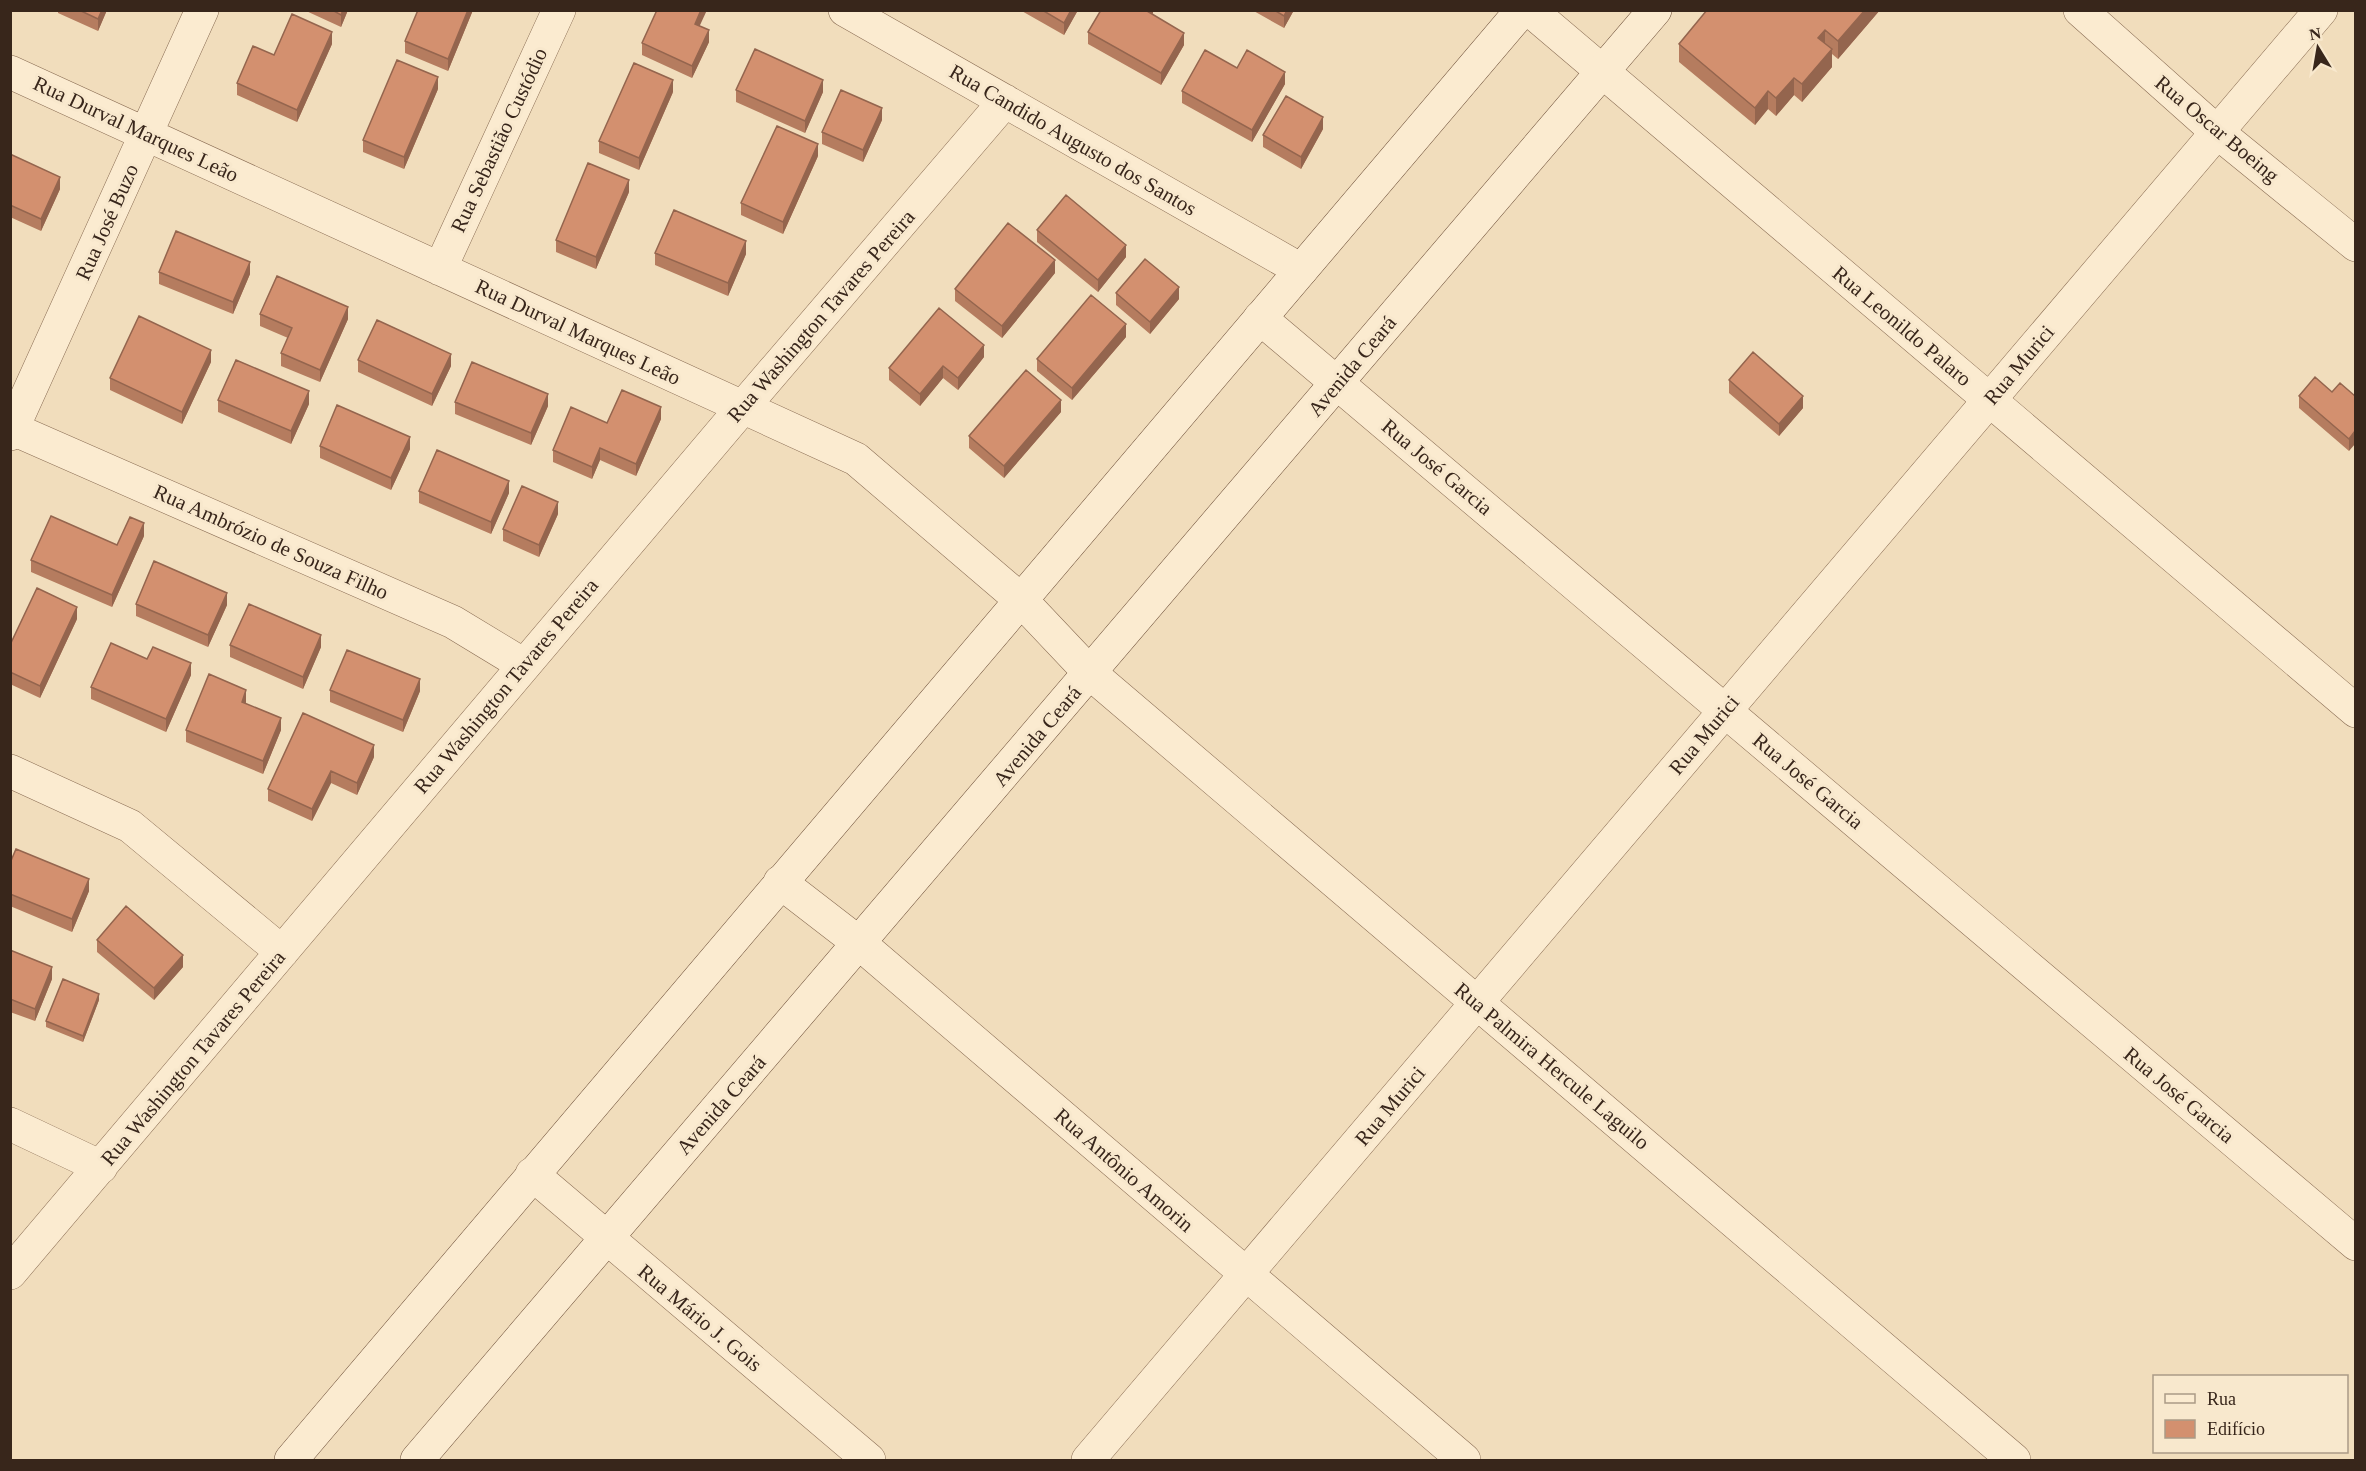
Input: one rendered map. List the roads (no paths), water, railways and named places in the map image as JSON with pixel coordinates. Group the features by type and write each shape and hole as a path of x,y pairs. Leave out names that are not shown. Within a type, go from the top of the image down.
{"street":[{"name":"Rua José Buzo","path":"12,432 202,10"},
{"name":"Rua Sebastião Custódio","path":"440,268 559,10"},
{"name":"Rua Candido Augusto dos Santos","path":"845,10 1301,270"},
{"path":"291,1461 532,1174 1522,10"},
{"name":"Rua Leonildo Palaro","path":"1530,10 2355,711"},
{"name":"Avenida Ceará","path":"417,1461 1655,10"},
{"name":"Rua Oscar Boeing","path":"2080,10 2217,132 2355,245"},
{"name":"Rua Murici","path":"1088,1461 2321,10"},
{"name":"Rua Durval Marques Leão","path":"10,72 856,459 1021,600 1090,673"},
{"name":"Rua Washington Tavares Pereira","path":"10,1273 1005,101"},
{"name":"Rua José Garcia","path":"1260,318 2355,1244"},
{"name":"Rua Ambrózio de Souza Filho","path":"12,432 453,622 524,665"},
{"name":"Rua Palmira Hercule Laguilo","path":"1090,673 2014,1461"},
{"path":"10,771 130,826 282,952"},
{"name":"Rua Antônio Amorin","path":"780,882 859,944 1464,1461"},
{"path":"10,1124 101,1167"},
{"name":"Rua Mário J. Gois","path":"532,1174 869,1461"}]}
